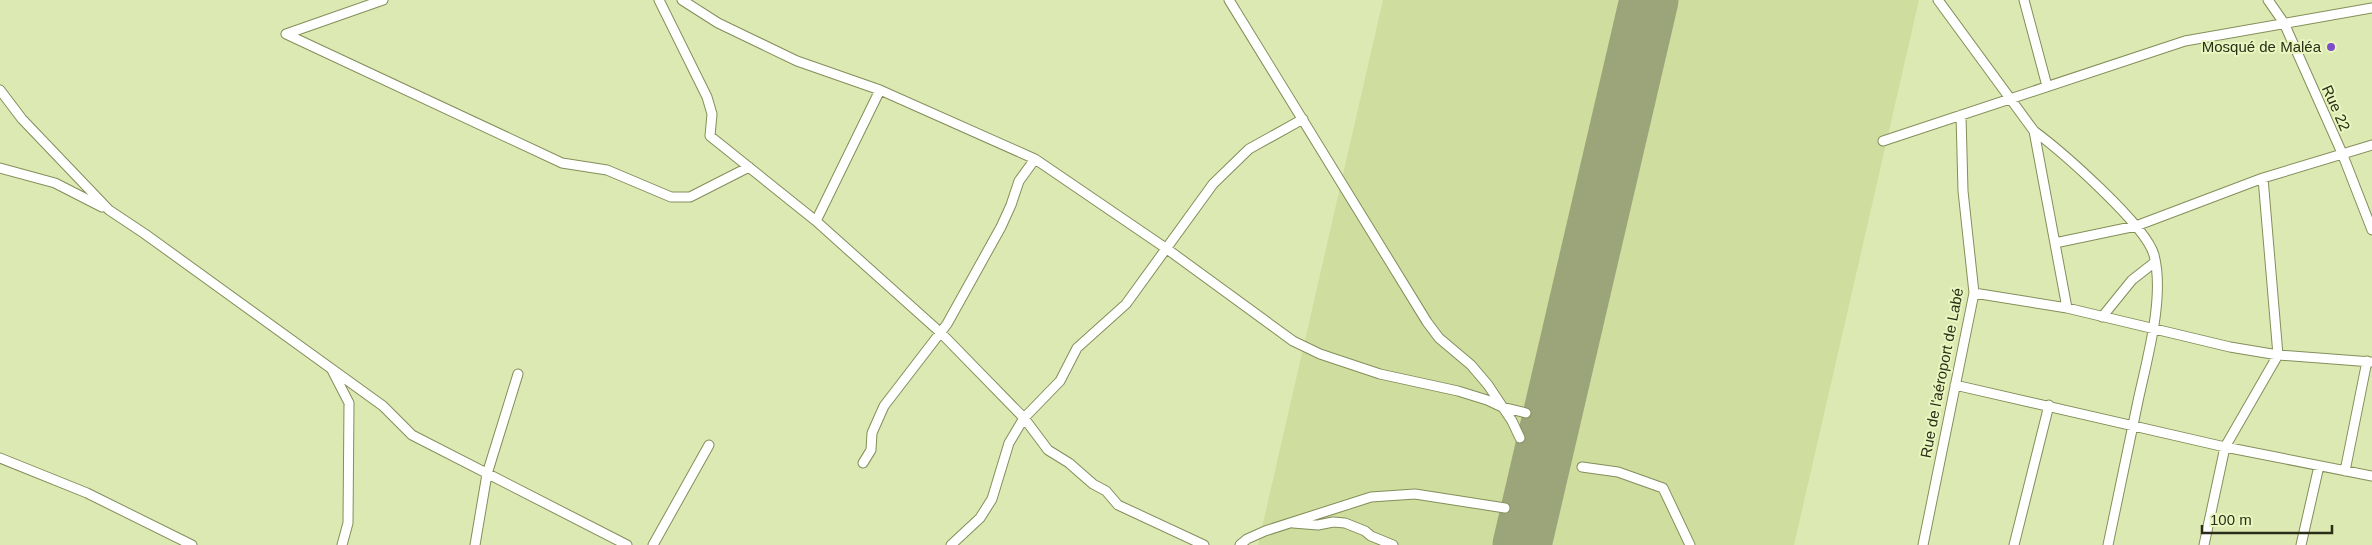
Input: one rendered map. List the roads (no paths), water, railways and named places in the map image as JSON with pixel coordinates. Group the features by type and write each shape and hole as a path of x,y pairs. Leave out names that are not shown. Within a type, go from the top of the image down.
{"street":[{"path":"383,0 286,34 562,163 606,170 671,198 690,197 749,167"},
{"path":"659,0 707,97 712,114 710,136 816,221 941,333 1024,418 1048,450 1069,463 1093,484 1106,491 1118,505 1204,545"},
{"path":"682,0 718,23 797,61 880,90 1035,159 1167,248 1293,342 1320,354 1380,374 1458,391 1502,407 1526,412"},
{"path":"1229,0 1427,322 1451,350 1471,365 1496,396 1520,438"},
{"path":"1938,0 2034,131 2077,166 2136,226 2154,254 2157,277 2154,329 2108,545"},
{"path":"2024,0 2047,86"},
{"name":"Rue 22","path":"2268,0 2284,23 2342,153 2372,230"},
{"path":"1883,141 2185,41 2372,8"},
{"path":"0,90 22,120 109,210"},
{"path":"816,221 880,90"},
{"name":"Rue de l'aéroport de Labé","path":"1923,545 1974,292 1963,191 1961,115"},
{"path":"951,545 980,518 992,499 1009,443 1024,418 1060,381 1077,348 1126,304 1213,184 1249,149 1302,120"},
{"path":"2034,131 2067,308"},
{"path":"2055,244 2136,226 2263,178 2372,145"},
{"path":"863,463 872,450 872,433 884,406 941,333 1001,227 1012,205 1019,181 1035,159"},
{"path":"0,168 55,183 109,210 146,234 383,406 412,436 627,545"},
{"path":"2204,545 2225,447 2278,355 2263,178"},
{"path":"2102,316 2132,280 2155,262"},
{"path":"1974,292 2067,308 2230,347 2278,355 2369,362 2345,471"},
{"path":"330,367 349,403 348,523 342,545"},
{"path":"475,545 487,474 518,374"},
{"path":"1955,385 2049,405 2225,447 2372,476"},
{"path":"2014,545 2049,405"},
{"path":"653,545 709,446"},
{"path":"0,458 87,493 192,545"},
{"path":"2301,545 2319,466"},
{"path":"1582,467 1618,472 1663,488 1690,545"},
{"path":"1240,545 1247,539 1288,523 1372,497 1390,494 1415,494 1505,508"},
{"path":"1288,523 1318,525 1333,522 1345,523 1393,545"}],"place":[{"name":"Mosqué de Maléa","path":"2331,47"}]}
